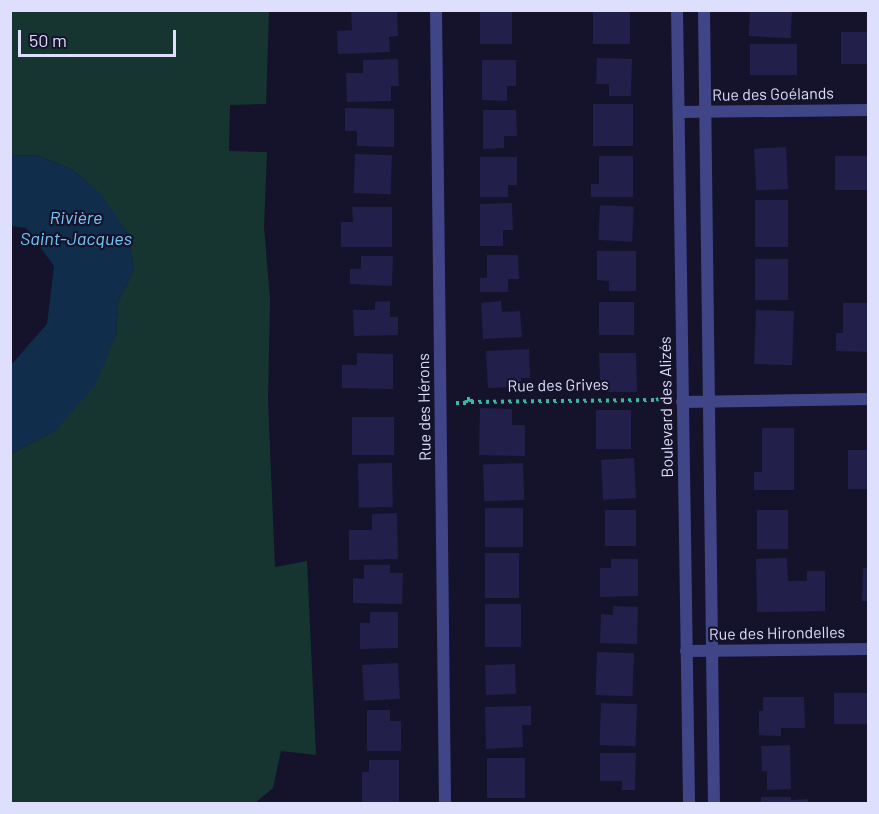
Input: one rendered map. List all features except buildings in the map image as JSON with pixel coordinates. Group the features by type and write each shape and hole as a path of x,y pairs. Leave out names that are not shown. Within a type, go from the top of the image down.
{"street":[{"name":"Rue des Hérons","path":"436,10 445,804"},
{"name":"Boulevard des Alizés","path":"677,10 689,804"},
{"path":"704,10 714,804"},
{"name":"Rue des Goélands","path":"679,112 868,110"},
{"path":"682,402 868,399"},
{"name":"Rue des Hirondelles","path":"686,651 868,649"}],"path":[{"name":"Rue des Grives","path":"456,403 466,403 467,399 471,399 471,402 656,400 666,396"}],"green space":[{"path":"11,11 269,11 266,104 230,105 229,151 267,152 264,227 270,299 268,401 275,567 307,561 316,755 281,751 273,788 255,803 11,803 11,454 56,430 116,335 118,302 134,270 128,234 101,195 72,169 36,155 11,156"}],"water":[{"name":"Rivière Saint-Jacques","path":"36,155 72,169 102,195 128,234 134,270 118,302 116,335 96,384 56,430 11,454 11,365 47,324 54,266 26,228 11,226 11,156"}]}
